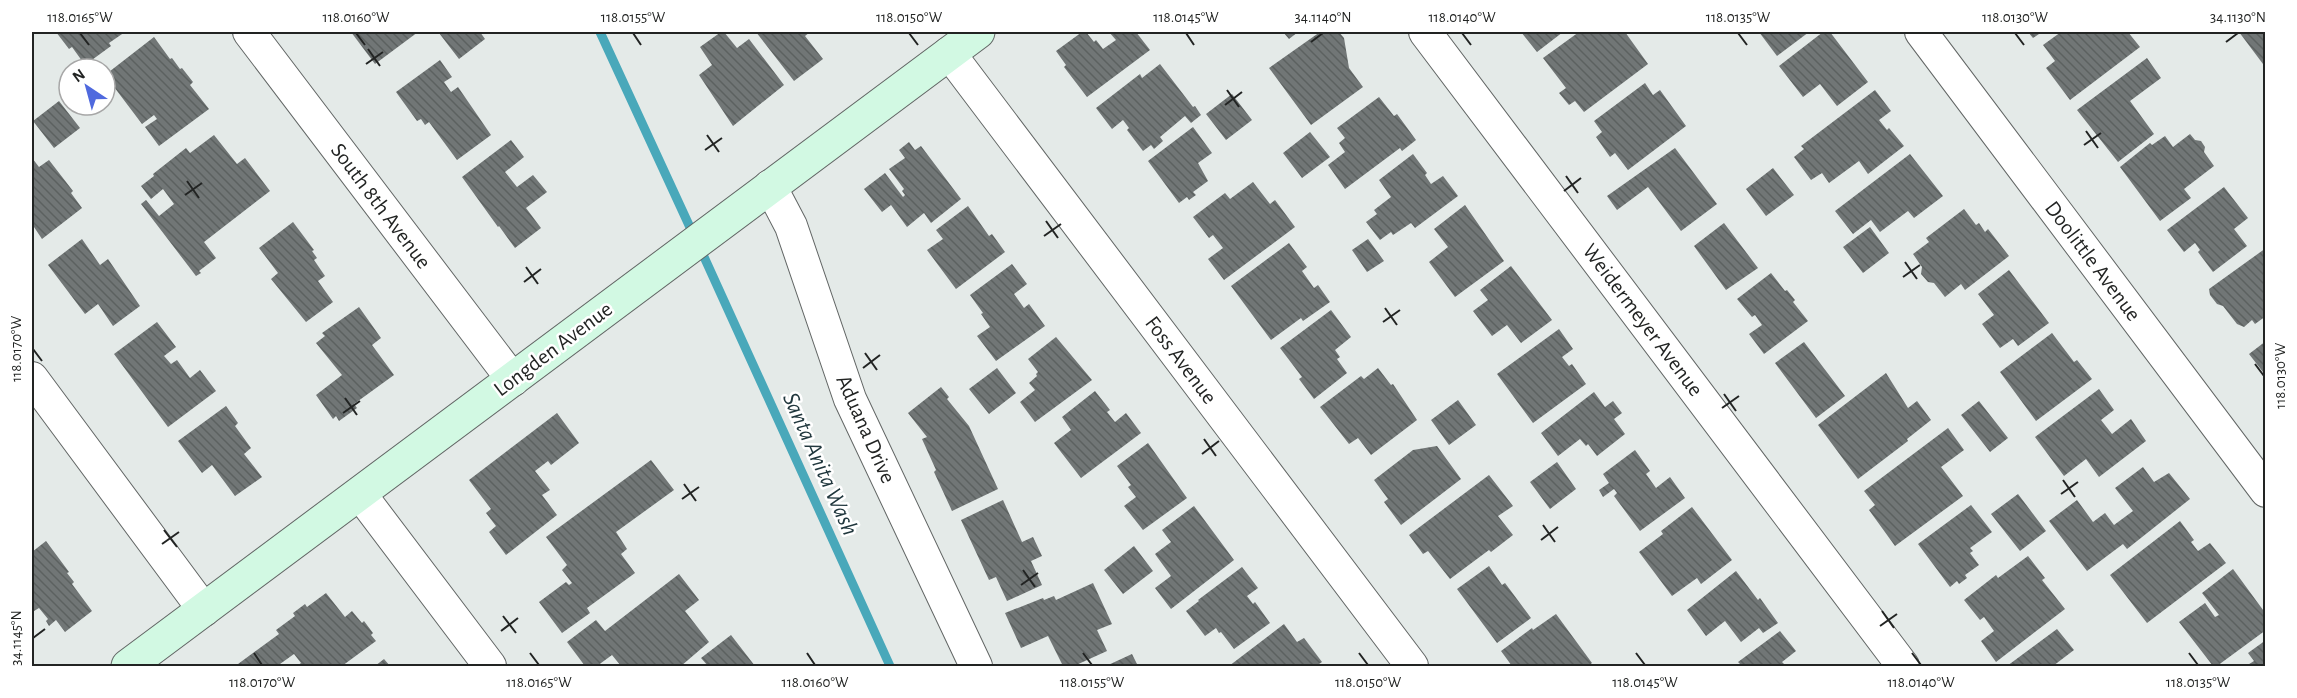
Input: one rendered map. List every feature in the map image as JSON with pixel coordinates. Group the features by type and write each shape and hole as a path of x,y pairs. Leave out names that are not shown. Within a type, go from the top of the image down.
{"street":[{"name":"South 8th Avenue","path":"249,32 513,380"},
{"name":"Longden Avenue","path":"128,666 978,32"},
{"name":"Weidermeyer Avenue","path":"1425,32 1903,666"},
{"name":"Doolittle Avenue","path":"1921,32 2265,491"},
{"name":"Foss Avenue","path":"949,53 1412,666"},
{"name":"Aduana Drive","path":"770,186 791,226 850,399 976,666"},
{"path":"32,378 204,610"},
{"path":"360,494 490,666"}],"building":[{"path":"56,32 125,32 109,43 111,46 96,57 79,57 72,47 69,49"},
{"path":"351,32 418,32 375,64"},
{"path":"480,32 485,39 459,59 439,33"},
{"path":"724,32 737,48 749,39 784,85 733,126 699,75 712,65 700,47"},
{"path":"756,32 810,32 805,36 823,59 794,81"},
{"path":"1082,32 1086,32 1094,42 1096,40 1103,49 1116,40 1109,32 1136,32 1150,50 1087,97 1064,67 1066,65 1056,51"},
{"path":"1283,32 1298,32 1289,39"},
{"path":"1320,32 1339,32 1344,38 1349,68 1363,87 1311,125 1269,68"},
{"path":"1521,32 1563,32 1537,52"},
{"path":"1579,32 1625,32 1648,64 1584,112 1575,101 1569,105 1559,93 1566,88 1543,58"},
{"path":"1759,32 1809,32 1777,56"},
{"path":"1823,32 1830,32 1868,82 1837,106 1820,84 1803,97 1779,66"},
{"path":"2028,32 2042,32 2033,38"},
{"path":"2061,32 2103,32 2105,34 2107,32 2128,32 2140,47 2070,100 2046,68 2055,61 2043,45"},
{"path":"2239,32 2266,32 2266,62 2263,64"},
{"path":"154,37 170,59 172,58 180,69 182,68 193,82 190,85 209,109 159,146 145,127 157,119 154,115 142,124 117,91 117,66"},
{"path":"2147,58 2161,78 2130,101 2154,134 2118,162 2077,110"},
{"path":"440,60 452,77 444,82 451,92 458,87 491,135 457,160 429,122 425,125 421,119 417,121 396,92"},
{"path":"1160,64 1201,115 1191,123 1185,116 1160,137 1163,141 1154,149 1151,145 1143,151 1127,130 1129,128 1123,120 1112,129 1096,108 1140,74 1142,78"},
{"path":"1645,83 1653,95 1660,90 1686,126 1628,170 1615,153 1610,157 1596,137 1602,132 1594,121"},
{"path":"1875,90 1891,111 1879,120 1904,146 1868,174 1859,161 1829,183 1822,173 1811,180 1794,157 1804,149 1801,146"},
{"path":"1232,94 1252,120 1226,140 1206,114"},
{"path":"1379,97 1394,116 1397,114 1416,140 1402,151 1400,148 1345,189 1328,165 1345,152 1339,143 1345,138 1337,128"},
{"path":"57,103 57,117 71,117 80,128 54,148 33,121"},
{"path":"1193,127 1212,153 1198,163 1208,181 1193,192 1196,195 1189,200 1187,197 1179,203 1148,161"},
{"path":"1310,132 1330,157 1302,178 1283,153"},
{"path":"2190,134 2195,140 2201,141 2205,147 2204,152 2214,166 2184,189 2191,198 2160,221 2120,167 2150,143 2152,145 2165,136 2173,147"},
{"path":"214,135 237,164 245,158 270,191 204,242 216,258 196,276 141,204 146,200 159,216 174,204 163,189 151,199 141,186 186,148 190,153"},
{"path":"511,140 524,157 505,172 517,187 533,175 547,192 526,208 541,228 515,248 462,177"},
{"path":"909,142 915,150 921,146 961,199 931,223 924,213 907,227 891,205 882,212 864,189 885,173 903,197 905,195 902,191 904,189 889,169 905,158 899,150"},
{"path":"1675,148 1717,204 1681,231 1648,187 1617,210 1607,196"},
{"path":"1413,154 1427,173 1425,175 1431,184 1443,176 1458,196 1415,228 1411,223 1393,235 1391,232 1380,240 1366,222 1377,214 1374,210 1391,197 1379,180"},
{"path":"1910,154 1943,196 1914,218 1908,211 1880,232 1871,220 1853,234 1835,211"},
{"path":"32,158 39,167 49,160 73,191 71,193 82,208 42,239 32,224"},
{"path":"1773,168 1794,195 1766,216 1746,189"},
{"path":"1253,182 1270,204 1275,200 1295,227 1224,280 1208,259 1223,248 1213,235 1209,238 1193,217 1225,193 1230,199"},
{"path":"2224,187 2248,218 2234,229 2247,246 2213,272 2198,252 2200,250 2195,243 2184,252 2167,230"},
{"path":"1465,205 1504,261 1455,297 1429,262 1448,247 1434,229"},
{"path":"968,206 989,236 992,234 1005,252 956,289 927,250 943,239 936,230"},
{"path":"1964,209 1976,225 1979,223 1985,232 1988,229 2009,256 1965,290 1961,284 1945,297 1934,283 1928,282 1921,274 1922,267 1913,254 1929,242 1926,238"},
{"path":"293,222 314,250 312,251 317,258 314,260 325,276 318,281 333,302 306,322 271,279 278,273 259,248"},
{"path":"1724,223 1758,268 1726,290 1694,246"},
{"path":"1870,227 1889,253 1863,273 1843,247"},
{"path":"82,239 100,265 108,259 140,306 113,326 98,304 85,314 48,265"},
{"path":"1368,239 1384,261 1367,272 1352,250"},
{"path":"1289,243 1307,267 1302,271 1314,288 1318,285 1330,302 1303,321 1301,318 1271,340 1231,286"},
{"path":"2266,248 2266,316 2255,324 2252,320 2244,327 2237,324 2223,306 2217,304 2210,295 2209,289"},
{"path":"1012,264 1027,284 1014,294 1024,308 1029,304 1045,326 996,361 977,336 990,327 970,295"},
{"path":"1511,266 1552,320 1521,343 1507,325 1492,336 1473,311 1488,300 1480,290"},
{"path":"2009,270 2049,323 2018,346 2013,339 2000,348 1982,324 1994,315 1978,294"},
{"path":"1771,273 1795,300 1793,302 1808,321 1764,354 1749,334 1762,325 1755,315 1752,317 1737,299"},
{"path":"359,307 381,338 372,345 394,375 354,404 357,408 339,421 336,416 333,419 316,395 342,375 316,343 325,336 322,333"},
{"path":"1331,310 1351,337 1335,350 1340,357 1337,359 1347,373 1314,399 1299,379 1302,377 1280,348"},
{"path":"157,322 176,347 164,356 171,364 177,360 190,378 200,370 216,391 168,427 114,354"},
{"path":"1559,329 1573,349 1562,357 1569,366 1572,364 1586,384 1533,423 1497,374"},
{"path":"2052,333 2074,362 2077,360 2092,379 2036,421 2000,372"},
{"path":"1056,337 1092,380 1035,422 1020,402 1035,390 1029,383 1038,372 1028,359"},
{"path":"2266,341 2266,370 2263,372 2249,354"},
{"path":"1804,342 1845,396 1816,418 1775,363"},
{"path":"997,368 1016,393 989,414 969,389"},
{"path":"1378,368 1391,385 1393,384 1417,420 1371,455 1358,438 1349,444 1320,407 1361,376 1364,379"},
{"path":"1886,373 1908,408 1917,401 1931,420 1907,439 1908,441 1858,479 1818,425"},
{"path":"941,387 949,397 947,399 969,426 998,489 952,511 922,439 927,437 908,413"},
{"path":"2099,389 2114,410 2101,420 2112,434 2131,419 2146,441 2099,477 2086,459 2064,476 2035,437"},
{"path":"1095,391 1110,410 1107,412 1115,422 1126,413 1141,433 1081,478 1054,443 1071,430 1062,417"},
{"path":"1594,392 1605,407 1613,401 1622,413 1614,419 1625,434 1597,456 1588,444 1586,446 1580,439 1558,456 1541,433"},
{"path":"1458,400 1476,425 1449,445 1431,420"},
{"path":"1979,401 2008,438 1990,452 1961,415"},
{"path":"226,406 238,423 235,426 251,448 244,454 262,477 235,496 212,465 202,473 178,441"},
{"path":"557,413 579,443 551,465 548,461 535,471 550,490 542,495 557,515 506,555 489,532 496,526 486,513 491,509 469,480"},
{"path":"1948,428 1964,450 1941,467 1963,496 1895,546 1869,510 1875,505 1864,491"},
{"path":"1148,443 1187,498 1143,530 1124,506 1136,497 1128,487 1131,485 1117,466"},
{"path":"1437,446 1461,479 1401,525 1384,502 1388,499 1374,480 1413,450"},
{"path":"1635,450 1650,471 1646,474 1656,488 1670,477 1685,498 1640,531 1614,496 1617,493 1614,489 1603,497 1599,490 1609,483 1603,474"},
{"path":"651,460 674,490 616,532 627,549 621,554 635,573 587,608 590,613 562,633 539,602 566,582 569,585 572,583 562,570 567,565 546,537"},
{"path":"1557,462 1576,489 1550,509 1530,482"},
{"path":"2143,467 2154,482 2169,473 2190,499 2127,549 2123,544 2087,571 2049,521 2077,500 2093,522 2105,513 2114,525 2133,511 2115,488"},
{"path":"1489,475 1513,506 1498,516 1513,535 1450,579 1428,551 1423,554 1409,535"},
{"path":"2018,494 2046,531 2020,551 1991,514"},
{"path":"1003,500 1022,542 1033,537 1042,556 1031,561 1042,585 1007,601 996,577 989,580 961,520"},
{"path":"1971,505 1992,532 1970,548 1973,551 1970,553 1979,565 1965,575 1967,578 1959,584 1957,581 1950,587 1918,544"},
{"path":"1194,506 1234,560 1171,609 1155,588 1171,576 1155,554 1171,542 1162,530"},
{"path":"1692,507 1732,560 1701,584 1697,578 1672,596 1639,552 1663,534 1661,531"},
{"path":"2180,521 2194,540 2191,542 2198,551 2210,543 2226,563 2147,623 2110,575"},
{"path":"46,541 69,572 67,573 74,582 72,584 92,611 65,632 56,620 49,626 46,621 48,619 39,608 34,611 32,607 32,552"},
{"path":"1134,546 1153,571 1123,594 1104,570"},
{"path":"2028,556 2045,578 2042,580 2065,609 1996,662 1981,641 1994,631 1984,617 1980,620 1964,600 1996,575 1998,578"},
{"path":"1489,566 1502,585 1505,583 1531,618 1497,643 1457,589"},
{"path":"1242,567 1258,588 1247,596 1253,604 1255,602 1270,623 1234,649 1216,628 1205,636 1186,611"},
{"path":"2233,569 2266,614 2266,630 2217,666 2213,666 2179,622 2205,603 2215,617 2219,615 2202,593"},
{"path":"1736,571 1778,623 1763,633 1759,628 1741,642 1725,621 1706,636 1687,610"},
{"path":"679,574 699,600 685,611 709,642 681,666 621,666 612,655 597,666 585,666 567,642 596,620 605,631"},
{"path":"1093,583 1112,624 1097,630 1107,651 1074,666 1063,666 1048,636 1021,648 1005,613 1043,598 1044,600 1054,596 1056,600"},
{"path":"326,593 345,617 352,611 362,623 364,621 376,641 342,666 297,666 301,663 294,654 280,664 282,666 240,666 238,664 279,634 276,630 295,616 293,613 305,604 307,607"},
{"path":"1556,614 1592,663 1588,666 1512,666 1501,651"},
{"path":"1284,624 1297,642 1304,638 1322,662 1316,666 1229,666"},
{"path":"2057,629 2074,650 2053,666 2007,666"},
{"path":"1780,631 1796,651 1782,662 1786,666 1742,666 1738,662"},
{"path":"731,635 755,666 708,666 701,658"},
{"path":"2266,640 2266,666 2246,666 2254,661 2248,653"},
{"path":"1132,654 1138,666 1106,666"},
{"path":"384,659 390,666 375,666"}],"waterway":[{"name":"Santa Anita Wash","path":"600,32 694,236"},
{"name":"Santa Anita Wash","path":"700,248 890,666"}]}
